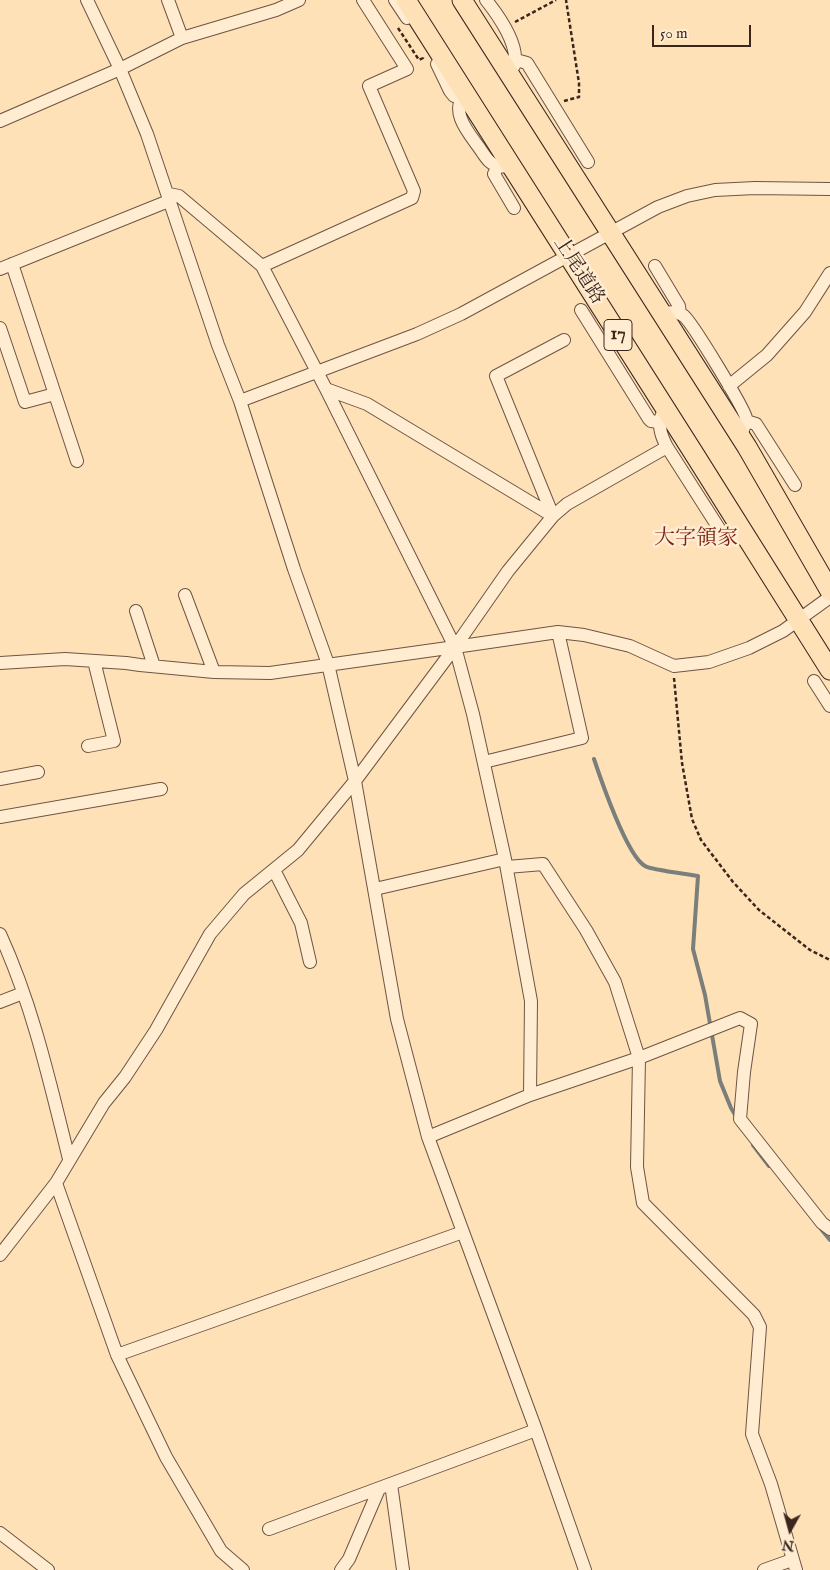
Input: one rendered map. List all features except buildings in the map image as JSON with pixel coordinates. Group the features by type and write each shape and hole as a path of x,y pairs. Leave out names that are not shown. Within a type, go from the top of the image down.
{"highway":[{"name":"上尾道路","path":"406,0 505,166 568,255 663,416 747,538 830,670"},
{"path":"462,0 514,67 610,232 671,313 743,428 830,591"}],"street":[{"path":"87,0 120,69 170,197 218,345 240,401 294,569 328,664 355,781 398,1019 428,1137 536,1430 585,1570"},
{"path":"168,0 182,38"},
{"path":"0,121 120,69 182,38 276,10 299,0"},
{"path":"262,266 412,198 414,191 370,86 407,69 363,0"},
{"path":"395,0 442,72 450,91 454,96 463,96"},
{"path":"486,0 505,28 514,48 514,67 526,63 588,162"},
{"path":"505,166 494,174 514,208"},
{"path":"240,401 426,330 461,314 610,232 658,207 687,196 715,190 755,188 830,189"},
{"path":"78,460 55,394 6,267 170,197 179,196 262,266 326,389 454,647 473,714 506,863 531,1001 530,1095"},
{"path":"654,266 679,306 671,313 689,323 743,408 743,428 756,424 795,485"},
{"path":"729,386 767,355 805,312 830,273"},
{"path":"581,310 651,421 663,416 661,435 720,530 731,537 747,538"},
{"path":"0,328 25,402 55,394"},
{"path":"553,516 496,376 564,340"},
{"path":"326,389 367,404 553,516"},
{"path":"0,1255 56,1183 104,1103 125,1077 156,1030 210,934 244,894 298,850 355,781 508,571 553,516 567,504 667,447"},
{"path":"185,595 214,672"},
{"path":"0,663 65,659 126,662 214,672 270,673 558,632 584,635 630,646 674,666 709,662 749,648 782,631 830,597"},
{"path":"136,610 154,666"},
{"path":"484,762 582,738 558,632"},
{"path":"88,746 114,741 94,661"},
{"path":"814,681 830,706"},
{"path":"0,779 38,772"},
{"path":"0,817 160,789"},
{"path":"375,888 506,863 543,864 586,930 615,982 639,1058 637,1167 643,1203 754,1315 760,1327 752,1434 770,1484 794,1565 764,1570"},
{"path":"274,870 301,923 310,962"},
{"path":"0,934 12,960 35,1026 69,1159"},
{"path":"0,1002 23,993"},
{"path":"428,1137 530,1095 639,1058 740,1018 750,1024 740,1119 822,1223 830,1229"},
{"path":"56,1183 117,1355 166,1457 221,1551 243,1570"},
{"path":"117,1355 463,1232"},
{"path":"269,1529 536,1430"},
{"path":"341,1570 349,1559 385,1486"},
{"path":"385,1486 404,1570"},
{"path":"0,1533 48,1570"}],"path":[{"path":"505,28 556,0"},
{"path":"553,104 579,97 579,84 566,0"},
{"path":"393,21 419,60 423,58 417,49"},
{"path":"674,666 682,763 692,819 701,840 733,882 759,910 810,950 830,960"}],"waterway":[{"path":"594,759 615,817 630,848 638,859 645,866 698,876 693,949 705,995 720,1081 737,1118"},
{"path":"753,1145 769,1166"},
{"path":"821,1229 830,1240"}],"district":[{"name":"大字領家","path":"696,540"}]}
